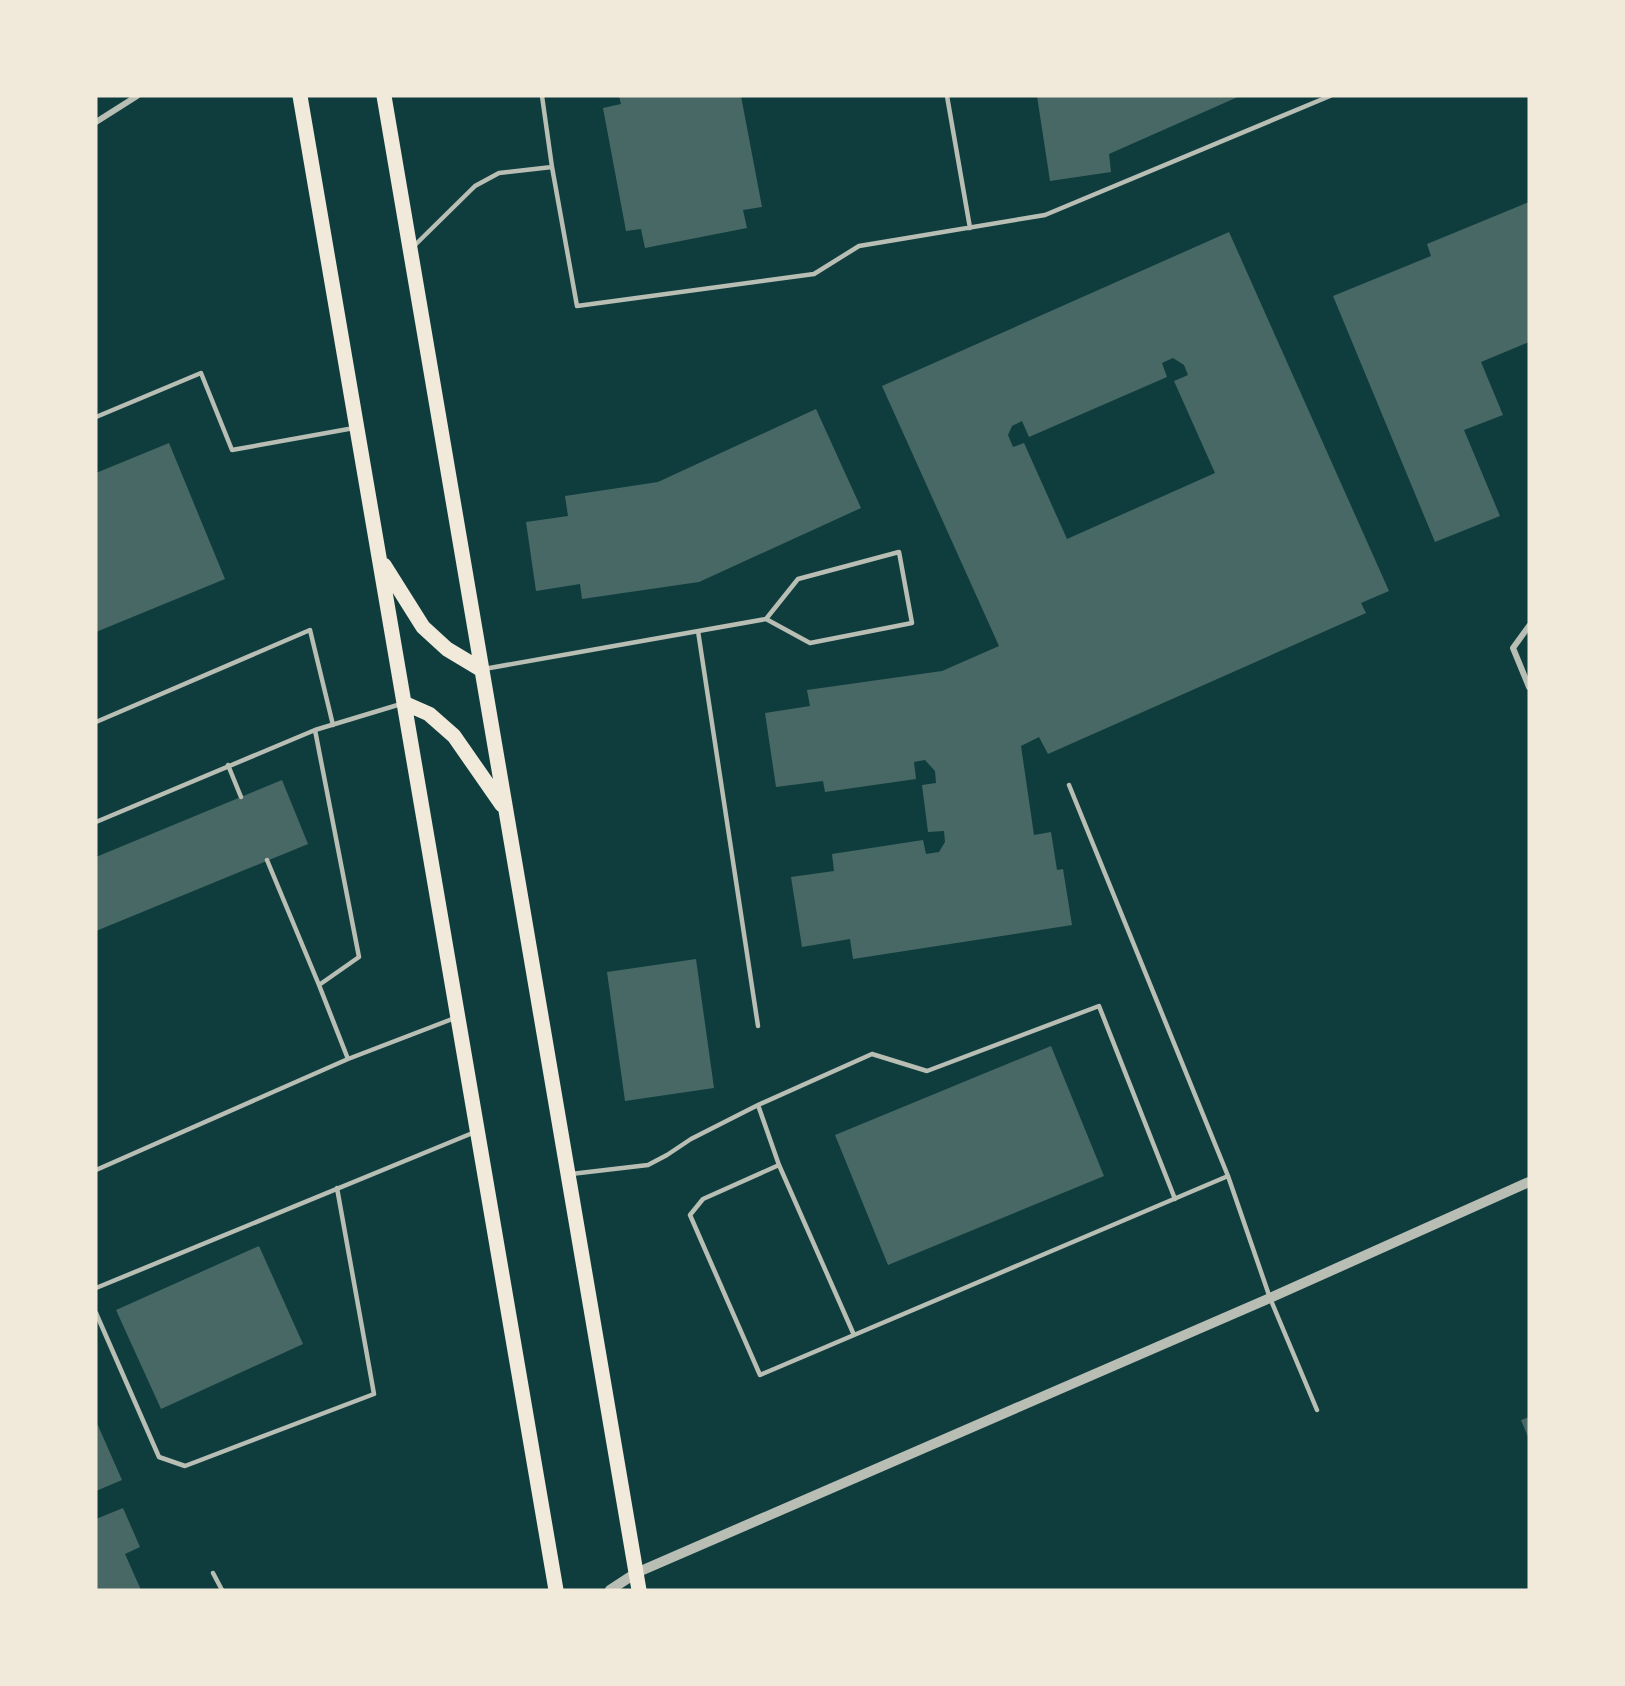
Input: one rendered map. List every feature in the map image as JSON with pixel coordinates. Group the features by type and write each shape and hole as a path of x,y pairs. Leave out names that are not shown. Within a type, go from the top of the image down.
{"main road":[{"path":"300,96 556,1590"},
{"path":"384,96 639,1590"},
{"path":"379,557 423,627 447,649 482,670"},
{"path":"404,703 429,714 454,736 505,810"}],"street":[{"path":"96,122 137,96"},
{"path":"1529,626 1513,648 1529,687"},
{"path":"610,1590 636,1573 1270,1298 1529,1182"}],"lane":[{"path":"542,96 552,167 577,306 814,274 859,246 1045,215 1330,96"},
{"path":"947,96 970,228"},
{"path":"410,250 475,186 499,173 552,167"},
{"path":"96,417 201,373 232,450 357,427"},
{"path":"482,670 766,619 810,643 912,623 899,552 798,579 766,619"},
{"path":"96,722 310,630 333,725"},
{"path":"698,631 758,1026"},
{"path":"96,822 315,730 404,703"},
{"path":"315,730 359,957 319,986"},
{"path":"228,765 241,797"},
{"path":"1070,785 1228,1176 1270,1298 1317,1410"},
{"path":"267,860 348,1059"},
{"path":"568,1175 648,1165 758,1105 872,1054 927,1071 1099,1006 1175,1199"},
{"path":"97,1170 348,1059 458,1017"},
{"path":"758,1105 779,1165 854,1335"},
{"path":"96,1287 477,1131"},
{"path":"779,1165 703,1199 690,1215 760,1375 1228,1176"},
{"path":"96,1314 159,1457 185,1466 374,1394 338,1188"},
{"path":"213,1573 222,1590"}],"building":[{"path":"619,96 741,96 762,207 743,210 747,228 645,248 641,229 626,231 603,108 621,104"},
{"path":"1037,96 1240,96 1109,154 1111,172 1050,181"},
{"path":"1529,202 1529,342 1481,362 1503,415 1464,430 1500,516 1435,542 1333,296 1431,256 1427,244"},
{"path":"1229,232 1389,591 1361,603 1366,613 1048,754 1039,737 1021,746 1034,835 1051,832 1057,870 1063,869 1072,925 853,959 850,939 802,947 791,877 834,871 832,854 923,840 926,854 939,852 945,842 944,831 928,832 922,785 936,783 935,771 925,760 914,762 916,779 825,792 823,781 776,787 765,713 810,706 807,690 942,671 999,646 882,386","holes":["1173,358 1184,365 1188,375 1174,381 1215,473 1067,539 1024,443 1013,447 1008,435 1012,426 1022,421 1029,437 1167,377 1162,363"]},
{"path":"816,409 861,508 699,582 582,599 580,584 536,591 526,522 568,516 565,496 658,482"},
{"path":"169,443 225,579 96,632 96,473"},
{"path":"282,780 308,844 96,931 96,857"},
{"path":"696,959 714,1088 625,1101 607,972"},
{"path":"1051,1046 1104,1176 888,1265 835,1135"},
{"path":"259,1246 303,1344 161,1409 116,1310"},
{"path":"1529,1417 1529,1439 1521,1420"},
{"path":"96,1421 122,1480 96,1491"},
{"path":"123,1508 140,1547 125,1554 141,1590 96,1590 96,1519"}]}
